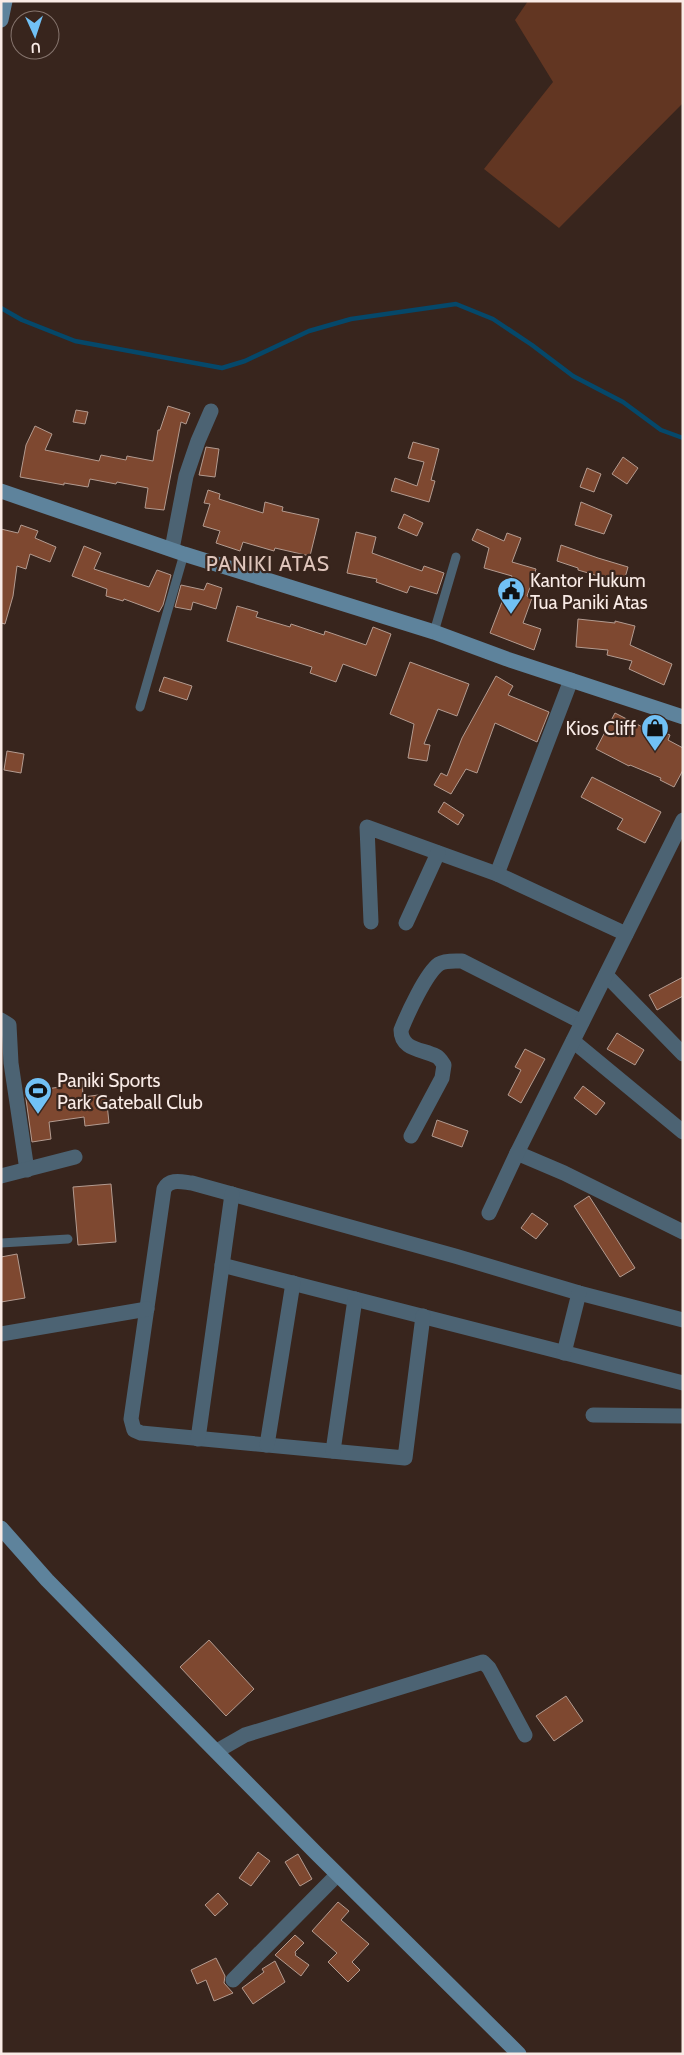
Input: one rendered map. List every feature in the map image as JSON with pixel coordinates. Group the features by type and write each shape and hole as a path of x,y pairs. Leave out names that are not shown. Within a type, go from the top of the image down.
{"street":[{"path":"1,20 5,1"},
{"path":"178,552 186,476 211,411"},
{"path":"1,491 178,552 434,632 683,716"},
{"path":"497,874 572,680"},
{"path":"489,1213 683,820"},
{"path":"371,922 367,828 497,874 626,934"},
{"path":"406,923 438,853"},
{"path":"411,1136 442,1078 444,1065 438,1057 410,1047 404,1042 401,1030 424,985 439,964 462,961 582,1022"},
{"path":"606,975 683,1054"},
{"path":"1,1020 9,1025 11,1063 27,1170"},
{"path":"573,1041 683,1132"},
{"path":"517,1153 683,1232"},
{"path":"1,1176 75,1158"},
{"path":"423,1316 405,1458 141,1434 134,1430 131,1418 164,1189 166,1184 173,1181 192,1183 455,1256 580,1293 683,1320"},
{"path":"198,1439 232,1194"},
{"path":"222,1265 683,1383"},
{"path":"266,1445 292,1283"},
{"path":"564,1352 580,1293"},
{"path":"333,1451 356,1299"},
{"path":"1,1334 147,1309"},
{"path":"593,1415 683,1416"},
{"path":"1,1528 47,1580 337,1875 519,2054"},
{"path":"217,1751 245,1735 482,1662 489,1668 525,1735"},
{"path":"234,1980 337,1875"}],"lane":[{"path":"140,707 178,552"},
{"path":"434,632 456,557"},
{"path":"1,1243 68,1239"}],"shaded area":[{"path":"528,1 683,1 683,103 559,228 484,169 553,82 515,20"}],"building":[{"path":"168,406 190,413 186,424 181,422 164,510 145,508 148,488 90,479 88,487 64,483 64,485 20,477 26,445 35,426 52,434 45,450 99,461 101,455 126,460 127,456 153,461 158,430 160,430"},
{"path":"76,410 88,412 85,424 73,422"},
{"path":"413,442 439,449 431,480 435,481 429,502 391,491 395,478 417,486 424,462 408,458"},
{"path":"206,447 219,449 215,477 199,475"},
{"path":"623,457 638,468 627,484 612,474"},
{"path":"587,468 601,474 594,492 580,487"},
{"path":"208,490 220,494 219,499 263,513 265,502 283,507 282,511 319,519 310,556 275,548 274,551 243,542 240,551 216,543 220,531 203,526 210,504 204,503"},
{"path":"581,502 612,515 604,534 575,525"},
{"path":"404,514 423,523 417,536 398,528"},
{"path":"21,525 38,531 35,538 56,547 50,562 30,554 26,569 17,566 13,596 5,624 1,623 1,529 18,533"},
{"path":"477,529 504,541 507,533 521,538 512,562 536,569 527,596 532,598 523,623 541,629 534,650 490,633 512,576 484,568 489,548 472,540"},
{"path":"356,532 376,537 372,553 422,571 424,566 444,573 437,594 410,586 407,593 376,582 377,579 347,573"},
{"path":"561,545 628,567 623,585 604,580 605,578 557,561"},
{"path":"84,546 101,553 94,569 149,587 157,570 171,575 163,605 159,612 124,599 123,601 106,596 107,589 72,576"},
{"path":"207,583 222,588 216,609 193,602 191,610 175,607 181,585 204,590"},
{"path":"237,606 258,612 256,617 290,627 291,624 324,635 325,631 366,645 373,627 391,634 376,676 343,664 336,682 310,673 312,667 227,641"},
{"path":"578,619 615,623 615,621 635,626 630,645 672,664 664,685 629,669 632,661 607,655 608,650 576,647"},
{"path":"410,662 469,684 457,716 438,709 424,744 430,745 427,761 408,758 414,724 390,714"},
{"path":"496,676 513,686 508,695 549,712 537,742 495,723 477,773 466,769 451,794 434,785 441,773 447,776 462,738"},
{"path":"164,677 192,686 187,700 159,691"},
{"path":"615,713 656,734 658,730 670,735 668,740 683,748 683,770 674,787 660,780 661,778 629,766 596,749"},
{"path":"7,751 24,754 21,773 4,770"},
{"path":"592,777 661,812 645,843 617,829 623,819 581,797"},
{"path":"444,802 464,815 458,825 438,812"},
{"path":"683,977 683,996 657,1010 649,995"},
{"path":"617,1033 644,1050 635,1065 607,1049"},
{"path":"525,1049 545,1059 521,1103 508,1095 521,1070 515,1067"},
{"path":"82,1077 83,1097 106,1094 109,1123 85,1126 84,1117 49,1122 51,1139 32,1142 25,1092 60,1087 60,1078"},
{"path":"583,1086 605,1103 596,1115 574,1098"},
{"path":"437,1120 468,1131 462,1147 432,1136"},
{"path":"111,1184 116,1242 78,1245 73,1187"},
{"path":"589,1196 635,1268 620,1277 574,1206"},
{"path":"532,1213 548,1224 536,1239 521,1228"},
{"path":"17,1254 25,1298 1,1302 1,1257"},
{"path":"209,1640 254,1689 226,1716 180,1667"},
{"path":"566,1696 583,1721 554,1741 536,1716"},
{"path":"258,1852 270,1861 251,1886 239,1878"},
{"path":"298,1854 312,1879 300,1886 285,1862"},
{"path":"218,1893 228,1904 215,1916 205,1905"},
{"path":"338,1902 349,1911 341,1920 369,1944 352,1962 360,1970 348,1982 328,1962 337,1953 312,1931"},
{"path":"295,1935 304,1943 295,1952 295,1955 309,1965 301,1976 275,1955"},
{"path":"216,1958 225,1976 224,1983 233,1993 214,2001 206,1980 197,1984 191,1970"},
{"path":"275,1961 285,1982 253,2004 242,1988 264,1972 262,1969"}],"waterway":[{"path":"1,308 22,320 75,341 222,368 245,361 309,331 351,319 456,304 493,319 573,376 623,402 661,430 683,438"}],"place":[{"name":"Kantor Hukum Tua Paniki Atas","path":"511,615"},
{"name":"Kios Cliff","path":"655,752"},
{"name":"Paniki Sports Park Gateball Club","path":"38,1115"}],"district":[{"name":"PANIKI ATAS","path":"268,563"}]}
